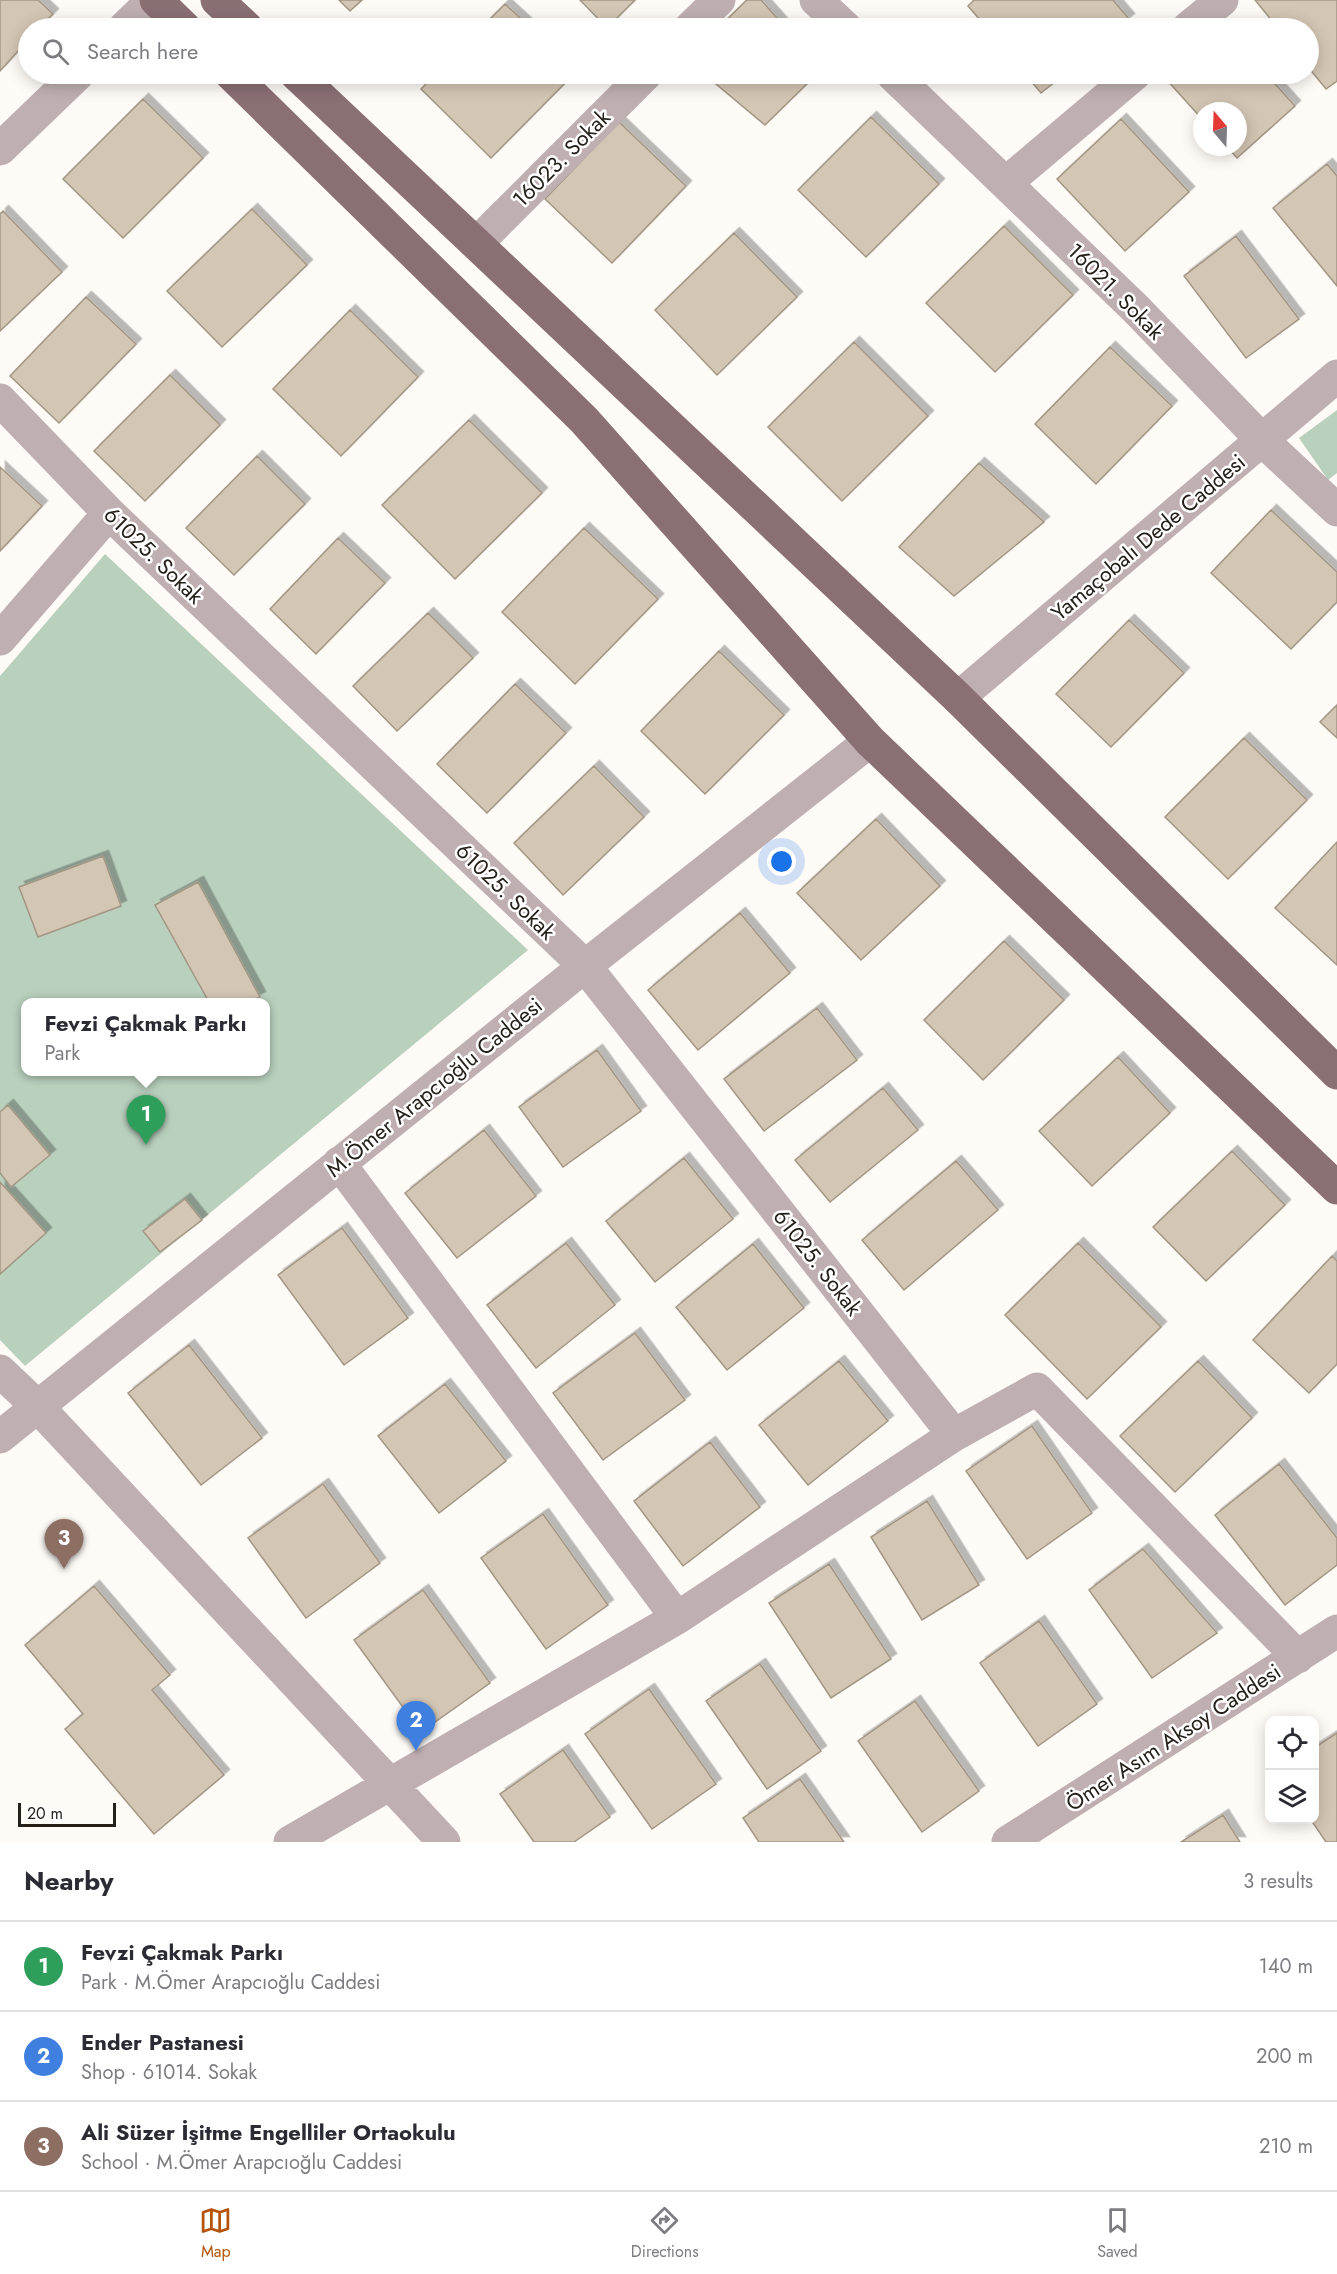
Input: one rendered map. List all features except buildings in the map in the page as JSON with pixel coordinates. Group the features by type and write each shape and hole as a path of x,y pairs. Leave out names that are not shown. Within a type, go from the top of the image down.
{"main road":[{"path":"154,0 174,18"},
{"path":"217,0 236,18"},
{"path":"241,84 584,420 870,741 1337,1188"},
{"path":"307,84 958,698 1337,1073"}],"street":[{"path":"135,18 154,0"},
{"path":"700,18 719,0"},
{"path":"816,0 835,18"},
{"path":"1200,18 1222,0"},
{"path":"0,149 68,84"},
{"name":"16023. Sokak","path":"477,243 636,84"},
{"name":"16021. Sokak","path":"902,84 1136,309 1262,440 1337,510"},
{"path":"1006,183 1123,84"},
{"name":"Yamaçobalı Dede Caddesi","path":"958,698 1337,376"},
{"name":"61025. Sokak","path":"0,400 109,513 585,966 954,1434"},
{"path":"0,639 109,513"},
{"name":"M.Ömer Arapcıoğlu Caddesi","path":"0,1437 585,966 870,741"},
{"path":"339,1163 677,1618"},
{"path":"0,1371 38,1407 387,1784 444,1842"},
{"path":"290,1842 677,1618 954,1434 1037,1389 1298,1657"},
{"name":"Ömer Asım Aksoy Caddesi","path":"1008,1842 1337,1631"}],"green space":[{"path":"1337,410 1337,473 1328,480 1299,438"},
{"path":"105,554 528,950 25,1366 0,1340 0,676"}],"place":[{"name":"Fevzi Çakmak Parkı","path":"146,1145"},
{"name":"Ali Süzer İşitme Engelliler Ortaokulu","path":"64,1569"},
{"name":"Ender Pastanesi","path":"416,1751"}]}
